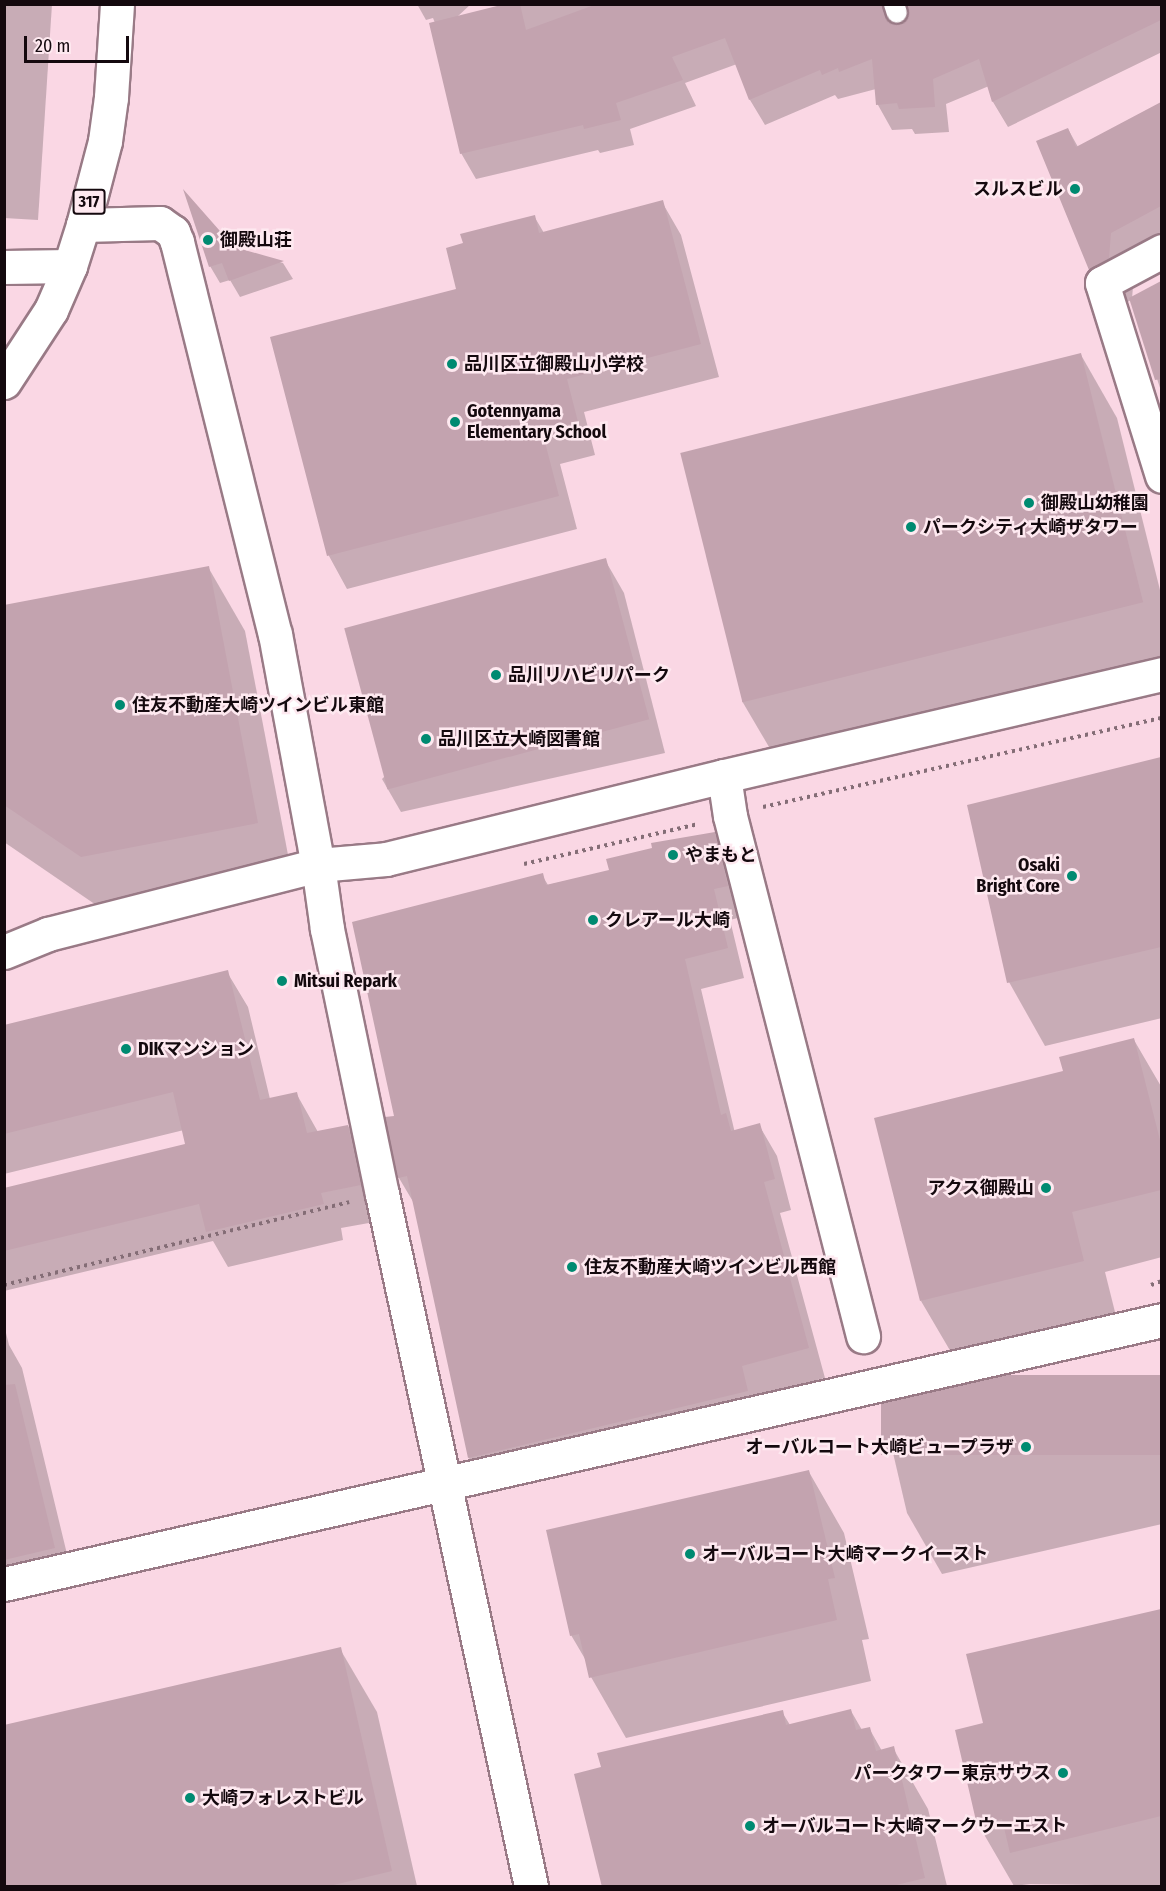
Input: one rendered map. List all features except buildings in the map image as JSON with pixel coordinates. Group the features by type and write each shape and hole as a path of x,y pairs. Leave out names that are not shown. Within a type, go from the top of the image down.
{"street":[{"name":"317","path":"4,382 51,310 70,266 105,141 111,97 117,4"},
{"path":"82,225 160,223 173,232 177,242 272,623 318,865 327,929 531,1887"},
{"path":"1161,251 1102,283 1161,476"},
{"path":"4,267 70,266"},
{"path":"4,952 48,934 318,865 386,859 724,776 1161,674"},
{"path":"724,776 730,816 863,1336"},
{"path":"4,1584 1161,1320"}],"path":[{"path":"762,807 1161,718"},
{"path":"519,865 704,823"},
{"path":"4,1285 382,1194"},
{"path":"1150,1285 1161,1281"}],"place":[{"name":"スルスビル","path":"1075,189"},
{"name":"御殿山荘","path":"208,240"},
{"name":"品川区立御殿山小学校","path":"452,364"},
{"name":"Gotennyama Elementary School","path":"455,422"},
{"name":"御殿山幼稚園","path":"1029,503"},
{"name":"パークシティ大崎ザタワー","path":"911,527"},
{"name":"品川リハビリパーク","path":"496,675"},
{"name":"住友不動産大崎ツインビル東館","path":"120,705"},
{"name":"品川区立大崎図書館","path":"426,739"},
{"name":"やまもと","path":"673,855"},
{"name":"Osaki Bright Core","path":"1072,876"},
{"name":"クレアール大崎","path":"593,920"},
{"name":"Mitsui Repark","path":"282,981"},
{"name":"DIKマンション","path":"126,1049"},
{"name":"アクス御殿山","path":"1046,1188"},
{"name":"住友不動産大崎ツインビル西館","path":"572,1267"},
{"name":"オーバルコート大崎ビュープラザ","path":"1026,1447"},
{"name":"オーバルコート大崎マークイースト","path":"690,1554"},
{"name":"パークタワー東京サウス","path":"1063,1773"},
{"name":"大崎フォレストビル","path":"190,1798"},
{"name":"オーバルコート大崎マークウーエスト","path":"750,1826"}]}
